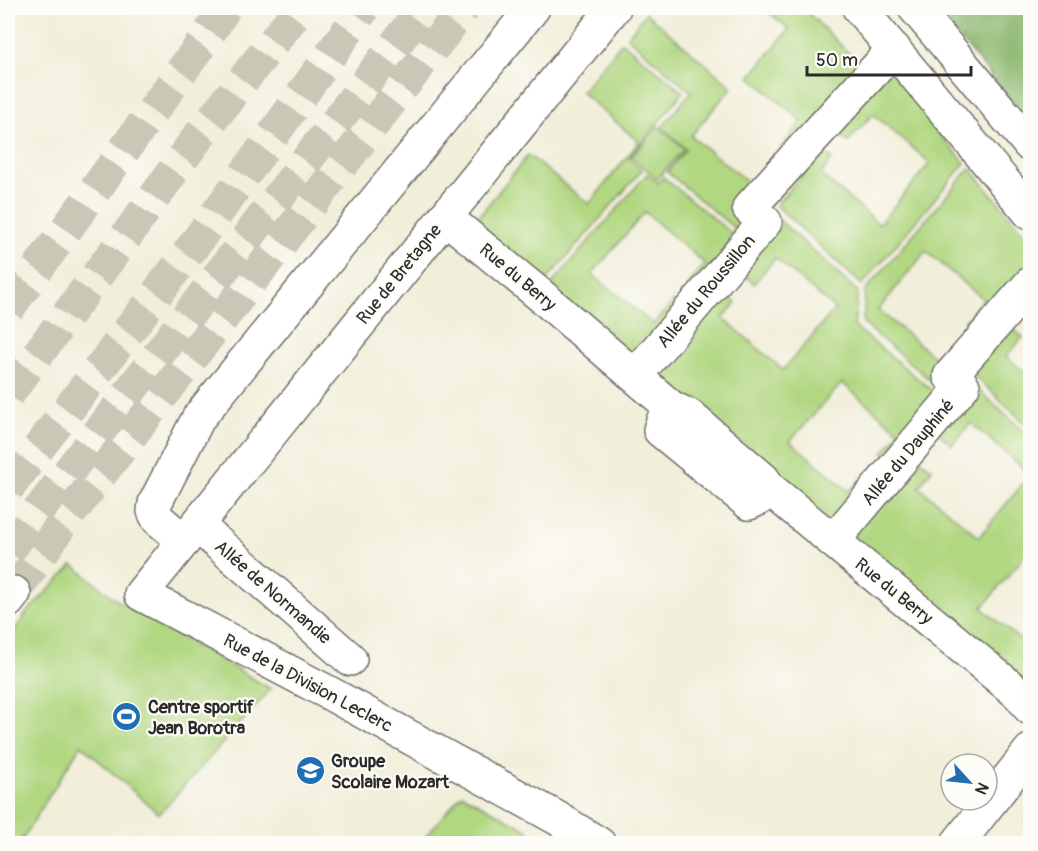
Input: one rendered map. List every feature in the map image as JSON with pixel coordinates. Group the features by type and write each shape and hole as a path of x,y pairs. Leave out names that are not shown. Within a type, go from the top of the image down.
{"street":[{"path":"190,533 158,519 154,512 155,503 199,417 533,8"},
{"name":"Rue de Bretagne","path":"141,594 614,8"},
{"path":"859,8 1030,213"},
{"path":"915,8 1030,146"},
{"name":"Allée du Roussillon","path":"635,376 765,222 749,208 894,49"},
{"name":"Rue du Berry","path":"445,217 672,408 688,415 763,479 770,489 833,541 1027,694"},
{"name":"Allée du Dauphiné","path":"833,541 963,386 950,376 1030,284"},
{"name":"Allée de Normandie","path":"190,533 350,659"},
{"name":"Rue de la Division Leclerc","path":"141,594 329,693 557,818 585,840"},
{"path":"957,843 1030,751"}],"green space":[{"path":"763,8 803,8 866,70 791,153 782,146 802,121 750,77 789,29"},
{"path":"935,8 1030,8 1030,123"},
{"path":"646,13 732,87 691,136 750,184 768,163 777,170 746,238 667,172 686,149 662,127 691,92 627,37"},
{"path":"622,42 683,92 629,158 642,170 539,289 467,231 528,155 589,204 639,142 581,92"},
{"path":"894,63 948,126 940,135 965,163 862,285 776,205 822,151 832,159 821,175 879,224 930,163 873,114 848,142 836,133"},
{"path":"658,126 684,149 657,179 632,157"},
{"path":"970,168 1030,240 1030,277 980,336 965,322 983,299 926,251 878,310 935,357 949,341 963,354 950,397 863,323 865,291"},
{"path":"647,174 658,183 663,177 742,242 698,294 688,285 705,264 645,212 592,274 653,324 674,301 684,310 636,369 544,293"},
{"path":"768,210 858,292 854,326 945,401 893,462 883,453 900,432 842,383 790,441 849,491 862,478 873,487 833,533 651,383 726,294 736,303 723,318 783,370 835,309 775,258 754,284 741,272"},
{"path":"1009,326 1023,337 1006,357 1030,376 1030,428 971,372"},
{"path":"975,387 1030,437 1030,474 971,423 952,445 937,432"},
{"path":"917,457 932,469 919,487 979,537 1030,475 1030,549 982,608 1030,648 1030,675 1019,689 843,543"},
{"name":"Centre sportif Jean Borotra","path":"73,565 118,601 271,689 159,814 81,745 20,843 8,843 8,640 27,612"},
{"path":"462,794 529,831 518,843 420,843"}],"tunnel":[{"path":"8,309 208,35 225,8"},
{"path":"8,394 195,141 300,8"},
{"path":"8,488 194,245 364,8"},
{"path":"8,551 423,8"},
{"path":"14,593 62,524 464,8"}],"place":[{"name":"Centre sportif Jean Borotra","path":"127,717"},
{"name":"Groupe Scolaire Mozart","path":"310,771"}]}
